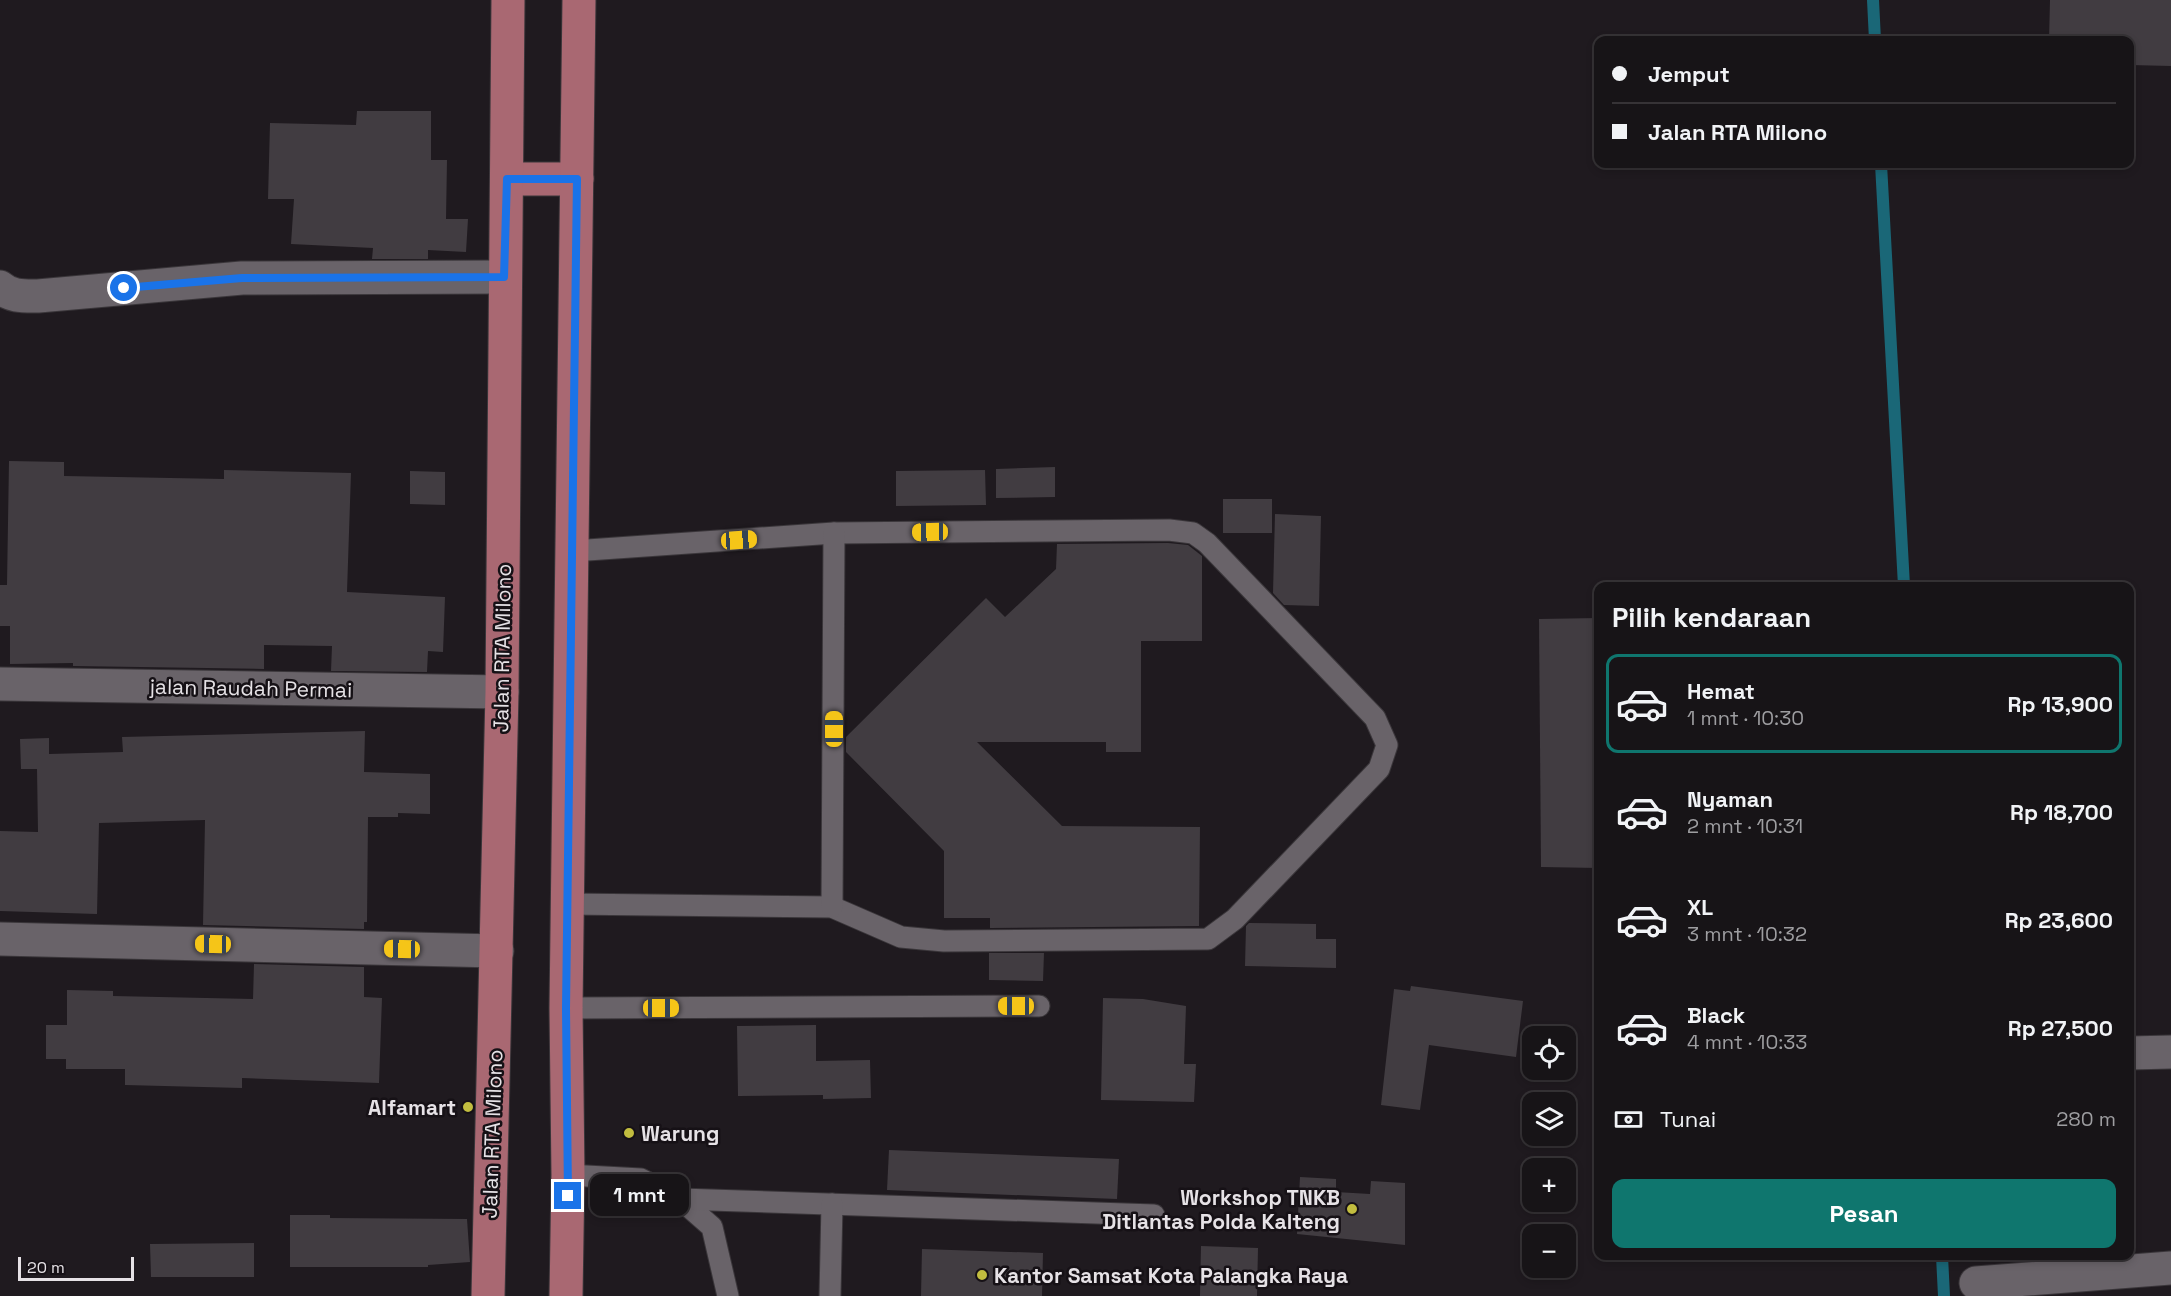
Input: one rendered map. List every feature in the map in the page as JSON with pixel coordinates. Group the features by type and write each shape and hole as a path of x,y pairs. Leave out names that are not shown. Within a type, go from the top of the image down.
{"highway":[{"name":"Jalan RTA Milono","path":"488,1296 502,692 508,0"},
{"path":"566,1296 568,1175 566,1008 579,0"},
{"path":"507,179 577,179"}],"street":[{"path":"0,287 5,292 18,296 38,296 242,278 504,277"},
{"name":"jalan Raudah Permai","path":"0,684 502,692"},
{"path":"0,939 497,951"},
{"path":"2134,1053 2171,1052"},
{"path":"1975,1278 2171,1268"}],"lane":[{"path":"568,904 832,907 901,937 933,940 1208,939 1235,919 1379,769 1387,745 1375,718 1207,543 1192,534 1169,530 834,534 573,551"},
{"path":"832,907 834,534"},
{"path":"566,1008 1039,1006"},
{"path":"568,1175 641,1179 680,1199 712,1227 728,1296"},
{"path":"680,1199 1154,1215"},
{"path":"830,1296 832,1204"}],"building":[{"path":"2050,0 2171,0 2171,66 2134,65 2134,36 2049,36"},
{"path":"357,111 431,111 431,160 447,160 446,219 468,219 466,252 428,250 428,259 372,259 373,248 291,244 294,199 268,199 270,123 356,125"},
{"path":"9,461 64,462 64,476 224,479 224,470 351,473 347,592 445,597 443,652 428,651 427,672 331,671 332,646 264,645 264,669 73,666 73,663 10,664 10,626 0,626 0,585 7,585"},
{"path":"1055,467 1055,497 996,498 996,469"},
{"path":"985,470 986,505 896,506 896,471"},
{"path":"410,471 445,472 445,505 410,504"},
{"path":"1223,499 1272,499 1272,533 1223,533"},
{"path":"1275,514 1321,516 1319,606 1284,605 1273,593"},
{"path":"1168,543 1188,545 1202,556 1202,641 1141,641 1141,752 1106,752 1106,742 977,742 1062,826 1200,827 1199,926 990,928 990,918 944,918 944,851 846,752 846,737 986,598 1005,617 1056,569 1057,544"},
{"path":"1594,618 1594,868 1541,867 1539,619"},
{"path":"365,731 364,772 430,774 430,814 398,813 398,817 368,817 367,922 364,922 364,929 203,925 205,820 99,823 97,914 0,911 0,831 38,832 37,769 21,769 20,739 49,738 49,754 123,752 122,737"},
{"path":"1249,923 1316,924 1316,939 1336,939 1336,968 1245,966 1246,926"},
{"path":"989,953 1044,953 1043,981 989,980"},
{"path":"254,964 364,967 364,997 382,998 379,1083 242,1078 242,1088 125,1085 125,1069 66,1069 66,1059 46,1059 46,1025 67,1025 67,990 113,991 113,996 253,999"},
{"path":"1411,986 1523,1001 1516,1057 1429,1045 1420,1110 1381,1105 1394,989 1410,991"},
{"path":"1103,998 1143,999 1186,1006 1184,1064 1196,1064 1194,1102 1101,1100"},
{"path":"816,1025 816,1061 870,1060 871,1098 823,1099 823,1095 738,1096 737,1026"},
{"path":"889,1150 1119,1159 1117,1199 887,1190"},
{"name":"Workshop TNKB Ditlantas Polda Kalteng","path":"1300,1177 1336,1179 1336,1192 1370,1194 1371,1181 1405,1183 1405,1245 1297,1234"},
{"path":"290,1215 330,1215 330,1218 467,1219 470,1262 428,1265 428,1267 290,1267"},
{"path":"254,1243 254,1277 151,1277 150,1244"},
{"path":"1201,1246 1258,1248 1257,1296 1200,1296"},
{"name":"Kantor Samsat Kota Palangka Raya","path":"922,1249 1043,1253 1042,1296 921,1296"}],"waterway":[{"path":"1873,0 1875,36"},
{"path":"1881,168 1904,582"},
{"path":"1942,1260 1944,1296"}],"place":[{"name":"Alfamart","path":"468,1107"},
{"name":"Warung","path":"629,1133"},
{"name":"Workshop TNKB Ditlantas Polda Kalteng","path":"1352,1209"},
{"name":"Kantor Samsat Kota Palangka Raya","path":"982,1275"}],"route":[{"path":"124,288 242,278 504,277 507,179 577,179 566,1008 568,1196"}]}
